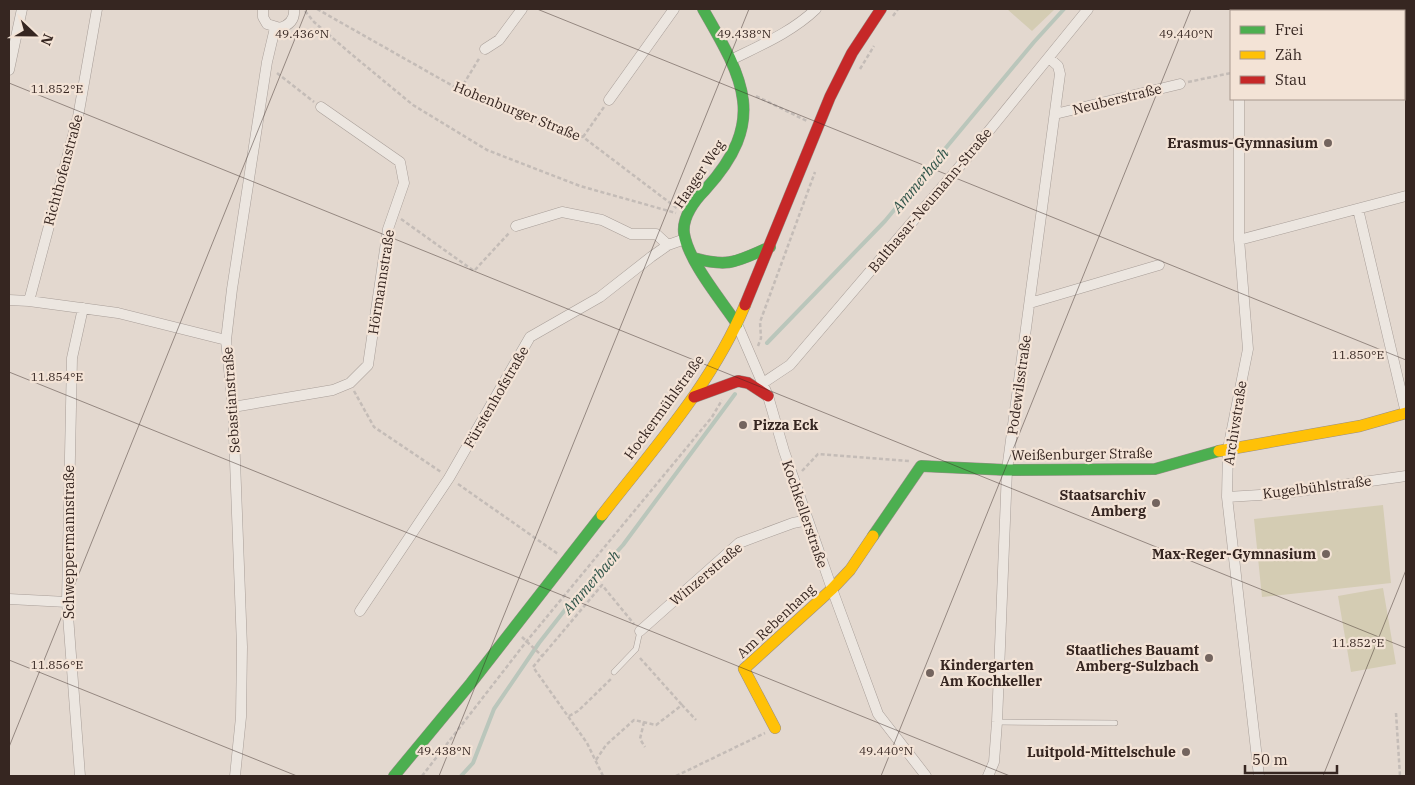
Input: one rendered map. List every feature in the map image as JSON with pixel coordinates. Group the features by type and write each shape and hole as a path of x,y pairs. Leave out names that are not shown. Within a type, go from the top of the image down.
{"street":[{"path":"9,70 22,9"},
{"name":"Richthofenstraße","path":"29,301 78,118 97,9"},
{"path":"263,9 265,21 275,28 289,24 294,16 294,9"},
{"path":"485,48 499,40 522,9"},
{"path":"609,100 674,9"},
{"name":"Haager Weg","path":"685,239 684,230 687,216 700,196 731,157 746,116 743,91 731,60 703,9"},
{"path":"731,60 779,36 805,20 816,9"},
{"name":"Hockermühlstraße","path":"394,776 446,715 713,369 737,324 770,247 817,126 852,53 881,9"},
{"name":"Balthasar-Neumann-Straße","path":"763,383 790,365 966,159 1088,9"},
{"name":"Sebastianstraße","path":"235,776 241,717 242,647 233,407 226,340 232,289 267,62 275,28"},
{"name":"Podewilsstraße","path":"988,776 994,762 997,722 1007,470 1060,74 1058,66 1049,58"},
{"name":"Neuberstraße","path":"1055,114 1180,84"},
{"name":"Archivstraße","path":"1239,100 1239,240 1248,348 1228,449 1227,497 1259,776"},
{"name":"Hörmannstraße","path":"233,407 333,390 350,383 368,365 388,229 404,183 400,162 321,107"},
{"path":"1239,240 1406,196"},
{"path":"1358,209 1406,413"},
{"path":"516,226 562,212 602,220 631,234 656,234 668,245"},
{"path":"685,239 694,258 737,324"},
{"name":"Fürstenhofstraße","path":"360,611 449,478 530,337 600,297 668,245 685,239"},
{"path":"694,258 713,264 732,263 770,247"},
{"path":"1030,303 1159,265"},
{"path":"9,300 118,313 226,340"},
{"name":"Schweppermannstraße","path":"80,776 67,602 72,358 83,308"},
{"name":"Kochkellerstraße","path":"737,324 768,396 792,476 878,714 926,776"},
{"path":"694,396 738,382 748,383 768,396"},
{"name":"Weißenburger Straße","path":"922,466 1007,470 1155,469 1228,449 1360,426 1406,413"},
{"path":"832,589 850,570 922,466"},
{"name":"Kugelbühlstraße","path":"1227,497 1278,494 1406,476"},
{"name":"Winzerstraße","path":"640,631 739,543 792,523 808,520"},
{"name":"Am Rebenhang","path":"775,728 744,669 832,589"},
{"path":"9,599 67,602"}],"lane":[{"path":"614,672 636,649 640,631"},
{"path":"997,722 1115,723"}],"path":[{"path":"303,9 314,22 413,105 487,150 580,186 687,216"},
{"name":"Hohenburger Straße","path":"317,9 460,90 583,137 687,216"},
{"path":"892,16 898,9"},
{"path":"860,69 878,39"},
{"path":"460,90 485,48"},
{"path":"267,62 276,72 321,107"},
{"path":"1180,84 1230,74"},
{"path":"753,95 817,126"},
{"path":"583,137 609,100"},
{"path":"752,359 761,338 760,322 817,164"},
{"path":"393,213 474,271 516,226"},
{"path":"422,776 526,642 712,417 722,400"},
{"path":"792,476 806,469 818,454 851,455 914,462 922,466"},
{"path":"603,776 587,743 533,667 602,585 640,631"},
{"path":"526,642 542,656"},
{"path":"634,652 696,720"},
{"path":"569,716 578,711 613,677 614,672"},
{"path":"596,761 606,745 634,720 656,725 682,705"},
{"path":"1396,713 1400,776"},
{"path":"644,722 640,739 645,747"},
{"path":"676,776 775,728"}],"shaded area":[{"path":"1007,9 1055,9 1032,31"},
{"path":"1383,505 1391,583 1262,597 1254,519"},
{"path":"1383,588 1396,664 1351,672 1338,596"}],"waterway":[{"name":"Ammerbach","path":"767,343 885,221 1034,42 1064,9"},
{"name":"Ammerbach","path":"461,776 473,763 494,709 539,643 568,606 623,545 735,394"}],"traffic: fast":[{"path":"703,9 738,79 743,100 743,121 737,143 725,165 690,209 685,221 684,233 698,268 737,324"},
{"path":"694,258 725,263 733,262 770,247"},
{"path":"873,536 921,466 1007,470 1155,469 1219,451"},
{"path":"394,776 471,683 602,515"}],"traffic: slow":[{"path":"602,515 699,388 732,334 745,305"},
{"path":"1219,451 1360,426 1406,413"},
{"path":"775,728 744,669 832,589 850,570 873,536"}],"traffic: jam":[{"path":"745,305 830,97 852,53 881,9"},
{"path":"694,397 738,381 748,383 768,396"}],"place":[{"name":"Erasmus-Gymnasium","path":"1328,143"},
{"name":"Pizza Eck","path":"743,425"},
{"name":"Staatsarchiv Amberg","path":"1156,503"},
{"name":"Max-Reger-Gymnasium","path":"1326,554"},
{"name":"Staatliches Bauamt Amberg-Sulzbach","path":"1209,658"},
{"name":"Kindergarten Am Kochkeller","path":"930,673"},
{"name":"Luitpold-Mittelschule","path":"1186,752"}]}
